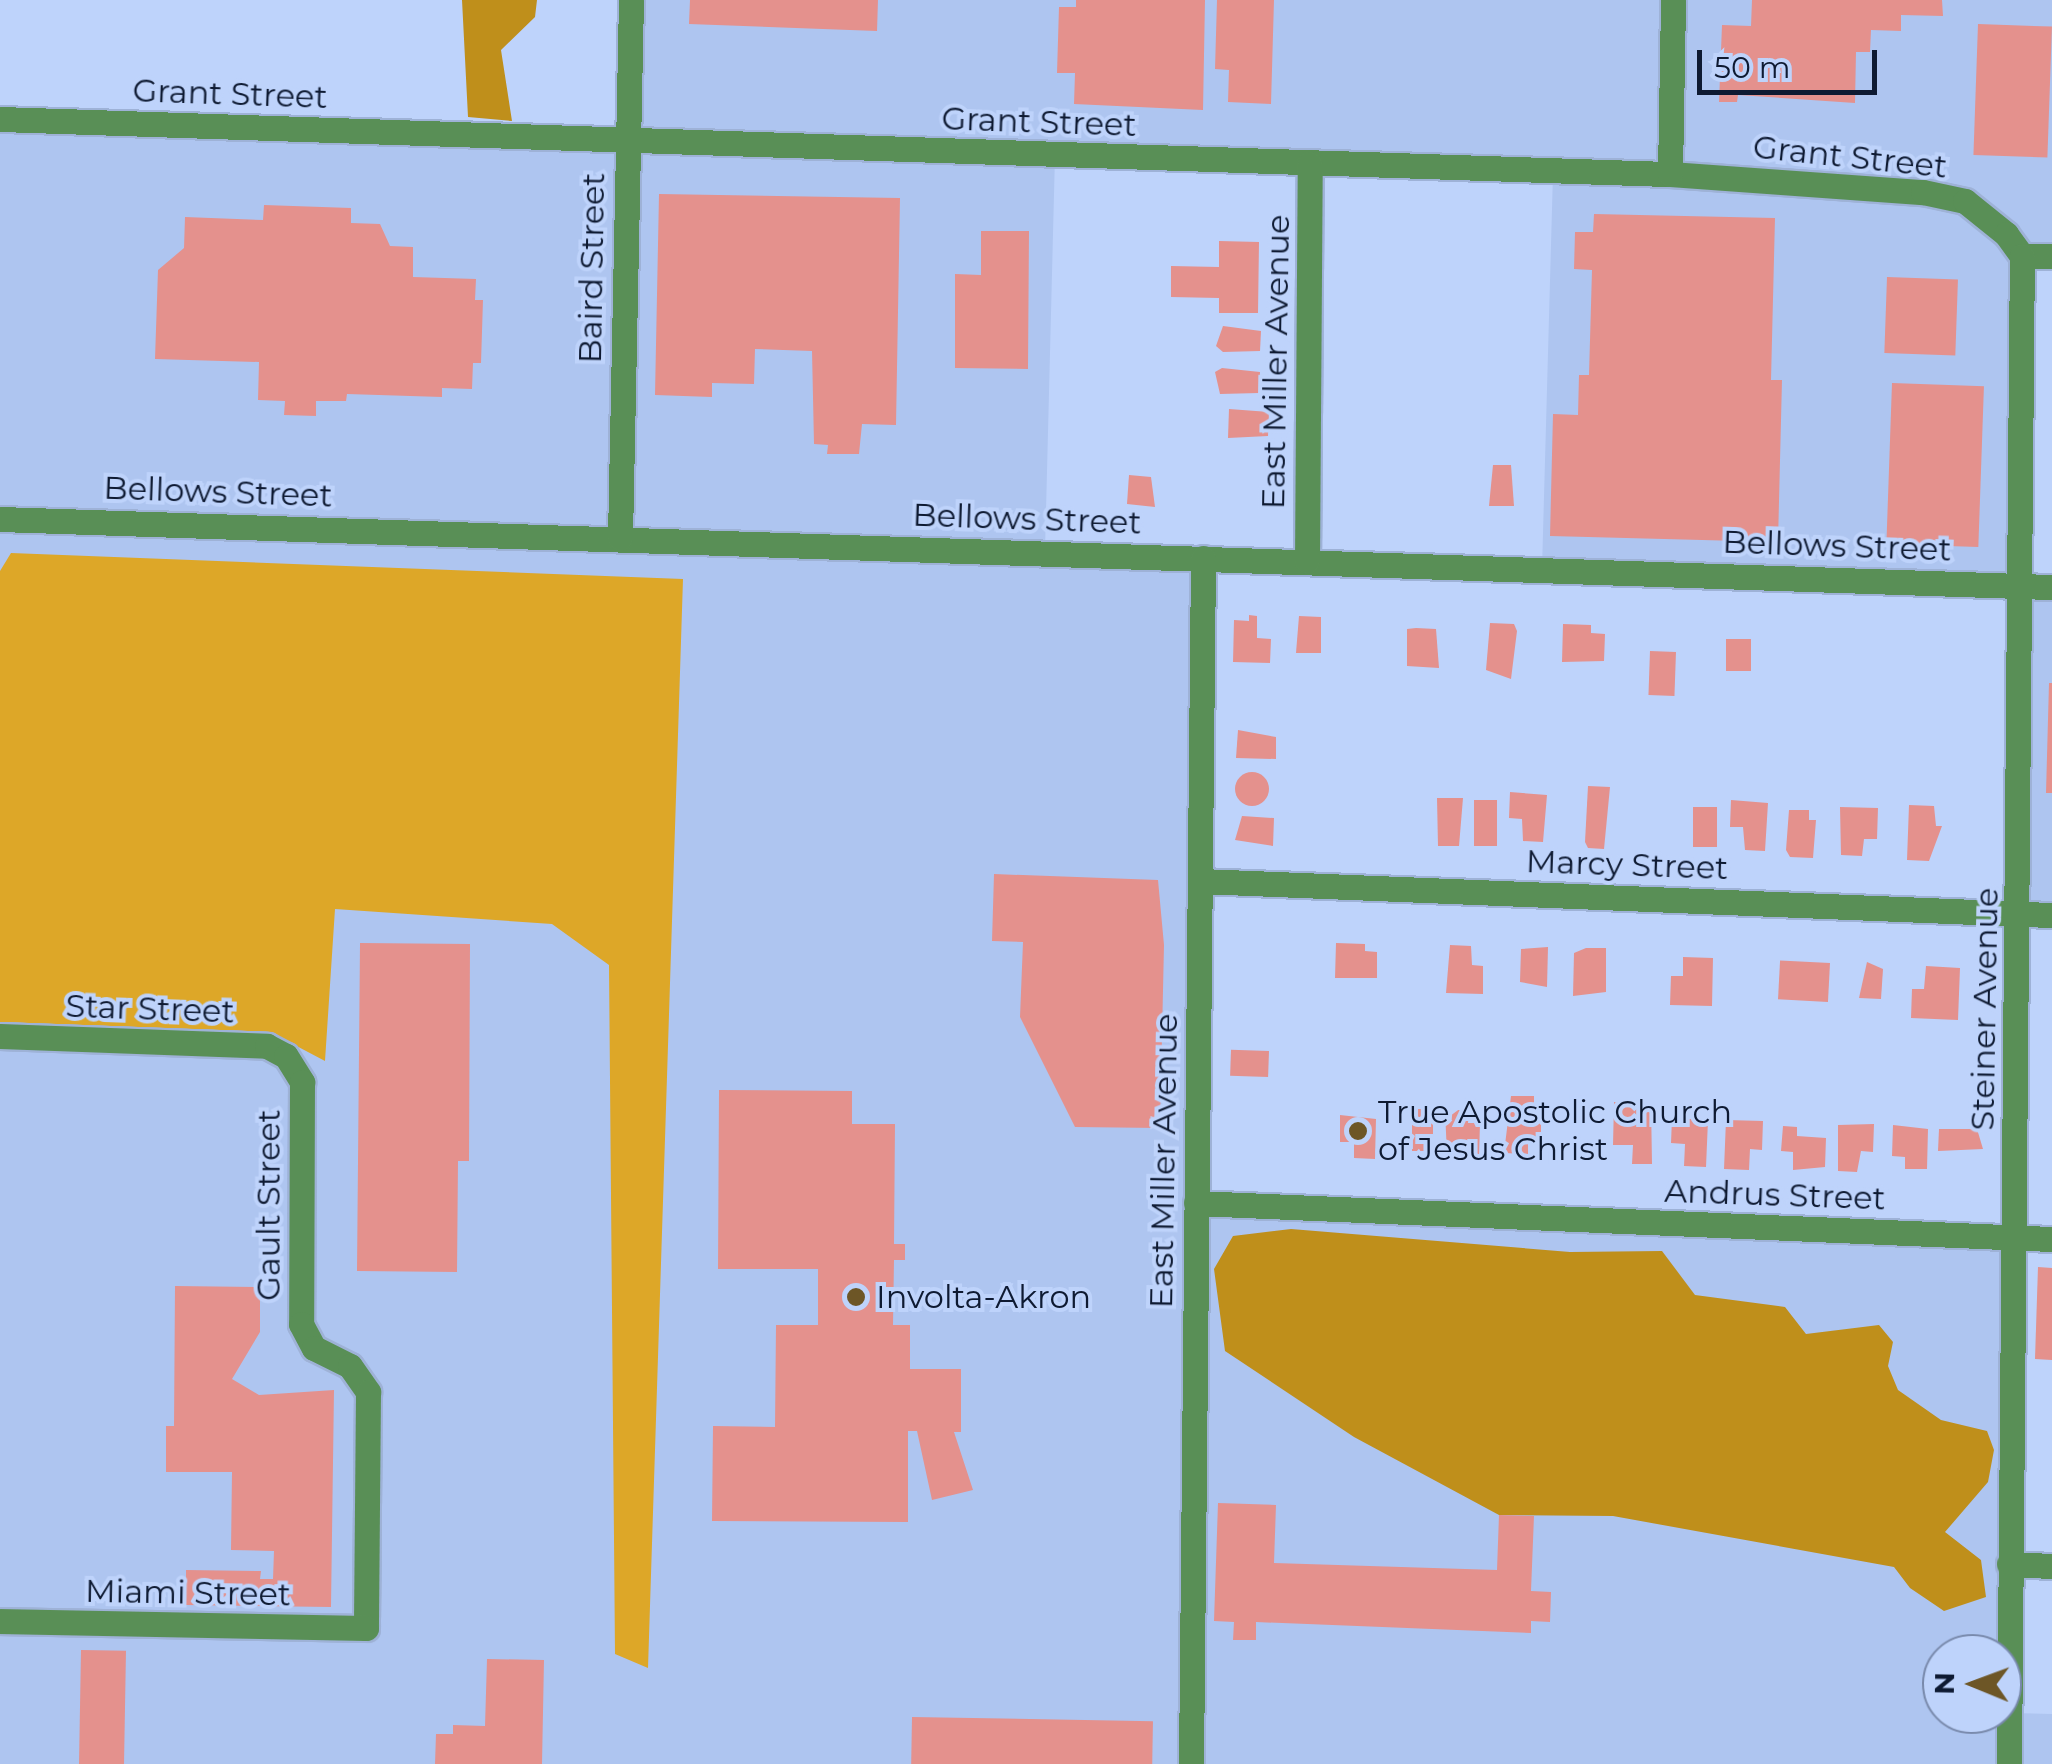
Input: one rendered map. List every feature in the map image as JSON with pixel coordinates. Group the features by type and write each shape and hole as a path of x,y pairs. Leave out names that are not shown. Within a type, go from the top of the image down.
{"street":[{"name":"Baird Street","path":"620,538 630,0"},
{"path":"1670,174 1673,0"},
{"name":"Grant Street","path":"0,119 1670,174 1937,195 1965,202 2006,234 2022,256"},
{"name":"East Miller Avenue","path":"1307,561 1310,164"},
{"path":"2022,256 2052,256"},
{"name":"Steiner Avenue","path":"2009,1764 2020,914 2022,256"},
{"name":"Bellows Street","path":"0,519 2052,587"},
{"name":"East Miller Avenue","path":"1190,1764 1203,558"},
{"name":"Marcy Street","path":"1200,882 2052,916"},
{"name":"Star Street","path":"0,1036 268,1046 291,1062"},
{"name":"Gault Street","path":"291,1062 302,1082 301,1324 314,1348 350,1366 368,1392 366,1619"},
{"name":"Andrus Street","path":"1196,1203 2052,1239"},
{"path":"2009,1564 2052,1566"},
{"name":"Miami Street","path":"0,1621 366,1628 366,1619"}],"shaded area":[{"path":"462,0 537,0 535,17 501,50 512,121 468,117"},
{"path":"630,0 2052,0 2052,256 2023,256 2019,585 2052,587 2052,915 2020,914 2019,586 1542,569 1553,173 1055,155 1045,551 1203,558 1197,1203 2013,1238 2010,1634 1922,1634 1922,1734 2022,1734 2022,1713 2052,1714 2052,1764 0,1764 0,119 627,139"},
{"path":"11,553 683,579 648,1668 615,1654 609,965 552,924 335,909 325,1061 270,1032 0,1023 0,571"},
{"path":"1291,1229 1570,1252 1662,1251 1695,1295 1785,1307 1806,1334 1879,1325 1893,1342 1888,1366 1898,1390 1941,1420 1987,1431 1994,1450 1988,1482 1945,1532 1981,1560 1986,1597 1944,1611 1910,1588 1894,1567 1613,1516 1499,1515 1354,1437 1225,1351 1214,1269 1233,1236"}],"building":[{"path":"690,0 878,0 877,31 689,24"},
{"path":"1076,0 1205,0 1203,110 1074,104 1075,73 1057,73 1059,7 1076,7"},
{"path":"1217,0 1274,0 1271,104 1228,102 1229,70 1215,69"},
{"path":"1752,0 1942,0 1943,16 1901,15 1901,31 1871,30 1870,52 1856,52 1855,103 1738,95 1737,102 1719,102 1722,25 1751,26"},
{"path":"1978,24 2052,27 2047,158 1973,155"},
{"path":"659,194 900,198 896,425 862,424 859,454 827,454 828,445 814,444 812,351 755,349 754,384 712,383 712,397 655,395"},
{"path":"264,205 351,208 351,223 380,224 390,246 413,247 413,277 476,279 475,300 483,300 481,363 473,363 472,389 442,388 442,397 347,394 346,401 316,401 316,416 284,415 285,401 258,400 259,362 155,359 158,270 184,248 185,217 263,220"},
{"path":"1594,214 1775,218 1771,380 1782,380 1778,542 1550,536 1553,414 1578,415 1579,375 1589,375 1592,270 1574,269 1575,232 1593,232"},
{"path":"981,231 1029,231 1028,369 955,368 955,274 981,275"},
{"path":"1219,241 1259,242 1258,313 1219,313 1219,298 1171,297 1171,266 1219,267"},
{"path":"1887,277 1958,279 1955,355 1884,353"},
{"path":"1223,326 1261,331 1260,351 1223,352 1216,346"},
{"path":"1222,368 1260,372 1259,393 1220,394 1215,372"},
{"path":"1892,383 1984,386 1978,547 1886,544"},
{"path":"1229,409 1269,412 1268,436 1228,438"},
{"path":"1493,465 1511,465 1514,506 1489,506"},
{"path":"1129,475 1151,477 1155,507 1127,504"},
{"path":"1249,615 1257,616 1257,638 1271,639 1270,663 1233,662 1234,620 1249,621"},
{"path":"1299,616 1321,617 1321,653 1296,653"},
{"path":"1490,623 1514,624 1517,631 1511,679 1486,670"},
{"path":"1563,624 1591,625 1591,633 1605,634 1604,661 1562,662"},
{"path":"1407,629 1436,629 1439,668 1407,666"},
{"path":"1726,639 1751,639 1751,671 1726,671"},
{"path":"1650,651 1676,652 1674,696 1648,695"},
{"path":"2049,683 2052,793 2046,793"},
{"path":"1238,730 1276,737 1276,759 1236,758"},
{"path":"1252,772 1264,777 1269,789 1264,801 1252,806 1240,801 1235,789 1240,777"},
{"path":"1588,786 1610,787 1604,849 1588,848 1585,842"},
{"path":"1510,792 1547,795 1543,842 1523,841 1522,819 1509,818"},
{"path":"1437,798 1463,798 1459,846 1438,846"},
{"path":"1474,800 1497,800 1497,846 1474,846"},
{"path":"1731,800 1768,803 1765,851 1745,850 1743,827 1730,827"},
{"path":"1909,805 1934,806 1936,826 1942,826 1929,861 1907,860"},
{"path":"1693,807 1717,807 1717,847 1693,847"},
{"path":"1840,807 1878,808 1877,839 1864,839 1862,856 1841,855"},
{"path":"1789,810 1809,810 1809,820 1816,820 1813,858 1790,857 1786,850"},
{"path":"1242,816 1274,818 1273,846 1235,840"},
{"path":"994,874 1158,880 1164,945 1160,1128 1075,1127 1020,1017 1023,942 992,941"},
{"path":"360,943 470,944 469,1161 458,1161 457,1272 357,1271"},
{"path":"1336,943 1365,944 1365,951 1377,952 1377,978 1335,978"},
{"path":"1450,945 1471,946 1472,965 1483,966 1483,994 1446,993"},
{"path":"1548,947 1547,987 1520,982 1521,949"},
{"path":"1586,948 1606,948 1606,992 1573,996 1574,953"},
{"path":"1683,957 1713,958 1712,1006 1670,1005 1671,976 1683,976"},
{"path":"1780,960 1830,963 1828,1002 1778,999"},
{"path":"1867,962 1883,969 1881,999 1859,998"},
{"path":"1926,966 1960,968 1958,1020 1911,1018 1912,989 1924,989"},
{"path":"1231,1050 1269,1051 1268,1077 1230,1076"},
{"name":"Involta-Akron","path":"719,1090 852,1091 852,1124 895,1124 894,1244 905,1244 905,1260 894,1260 893,1325 910,1325 910,1369 961,1369 961,1432 954,1432 973,1490 932,1500 917,1431 908,1431 908,1522 712,1521 713,1426 775,1427 776,1325 818,1325 818,1269 718,1269"},
{"path":"1511,1096 1534,1096 1534,1115 1541,1116 1541,1141 1528,1141 1528,1154 1504,1153"},
{"path":"1614,1102 1651,1103 1652,1164 1632,1164 1633,1145 1613,1145"},
{"path":"1412,1109 1433,1109 1433,1151 1412,1151"},
{"path":"1445,1110 1469,1110 1468,1123 1480,1123 1479,1156 1447,1155"},
{"name":"True Apostolic Church of Jesus Christ","path":"1340,1115 1376,1119 1375,1159 1354,1158 1354,1142 1340,1142"},
{"path":"1672,1118 1708,1120 1706,1167 1684,1166 1685,1144 1671,1143"},
{"path":"1726,1120 1763,1121 1762,1150 1750,1149 1749,1170 1724,1169"},
{"path":"1874,1124 1873,1152 1861,1151 1857,1172 1838,1171 1838,1125"},
{"path":"1893,1125 1928,1129 1927,1169 1905,1169 1905,1157 1892,1156"},
{"path":"1783,1126 1797,1127 1797,1136 1826,1138 1825,1167 1793,1170 1793,1152 1781,1151"},
{"path":"1939,1129 1977,1129 1983,1149 1938,1151"},
{"path":"2038,1267 2052,1268 2052,1360 2035,1359"},
{"path":"175,1286 260,1287 260,1332 232,1379 259,1395 334,1390 331,1607 186,1605 186,1570 261,1571 260,1579 273,1579 274,1551 231,1550 232,1472 166,1472 166,1426 174,1426"},
{"path":"1218,1503 1276,1505 1274,1563 1497,1570 1499,1515 1534,1516 1531,1591 1551,1592 1550,1622 1531,1621 1531,1633 1256,1622 1256,1640 1233,1640 1234,1622 1214,1621"},
{"path":"81,1650 126,1651 124,1764 79,1764"},
{"path":"487,1659 544,1660 542,1764 435,1764 436,1734 453,1734 453,1725 485,1726"},
{"path":"912,1717 1153,1721 1152,1764 911,1764"}],"place":[{"name":"True Apostolic Church of Jesus Christ","path":"1358,1131"},
{"name":"Involta-Akron","path":"856,1297"}]}
